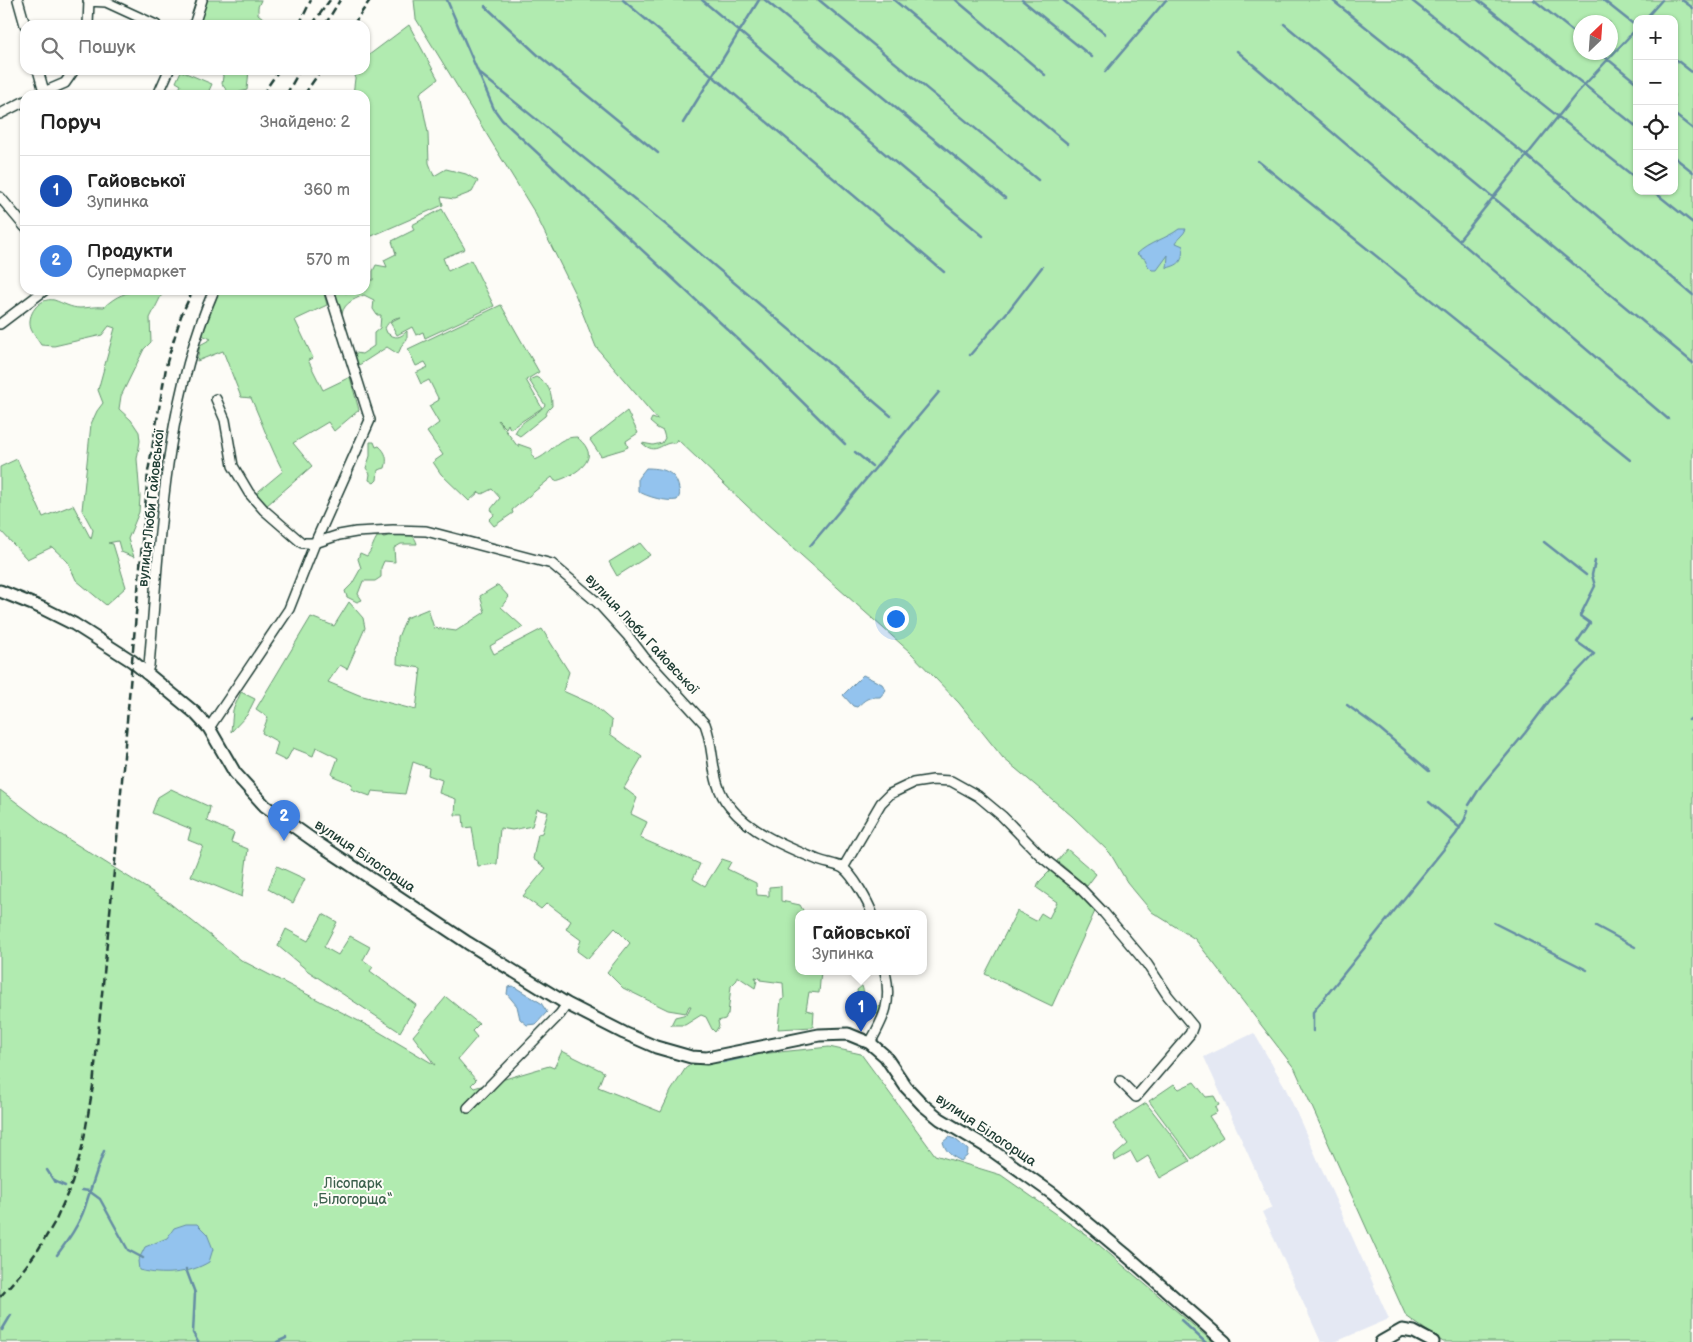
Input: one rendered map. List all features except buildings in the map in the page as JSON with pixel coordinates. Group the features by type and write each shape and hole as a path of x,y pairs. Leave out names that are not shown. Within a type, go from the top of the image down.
{"street":[{"path":"18,0 24,20"},
{"path":"88,20 88,0 106,2 145,20"},
{"path":"196,20 202,0"},
{"path":"39,75 41,90"},
{"path":"50,90 65,83 71,75"},
{"path":"160,90 166,75"},
{"path":"0,114 20,104"},
{"path":"0,197 20,220"},
{"path":"0,324 38,295"},
{"name":"вулиця Люби Гайовської","path":"146,674 149,666 167,464 177,410 203,314 212,295"},
{"path":"209,728 289,609 315,543 370,420 330,295"},
{"path":"216,399 225,420 233,466 249,493 264,510 302,543 315,543"},
{"name":"вулиця Люби Гайовської","path":"315,543 339,534 356,532 426,531 552,564 598,603 628,636 644,658 705,724 709,734 715,780 728,806 747,824 783,844 843,868"},
{"name":"вулиця Білогорща","path":"0,592 42,608 74,624 132,661 194,712 209,728 235,773 265,806 437,922 567,1004 648,1044 691,1057 707,1058 819,1035 848,1034 870,1043 885,1056 906,1087 923,1106 940,1119 987,1147 1052,1194 1125,1254 1225,1342"},
{"path":"870,910 856,884 843,868 881,803 890,794 913,783 933,780 951,781 978,796 1002,816 1043,858 1079,887 1104,913 1147,964 1168,996 1193,1026 1190,1034 1136,1097 1120,1081"},
{"path":"870,1043 887,1006 886,975"},
{"path":"468,1108 560,1014 567,1004"},
{"path":"1381,1342 1400,1333 1414,1332 1434,1342"}],"shaded area":[{"path":"1254,1033 1285,1087 1389,1319 1335,1342 1321,1342 1262,1212 1272,1207 1204,1057"}],"green space":[{"path":"205,0 261,0 258,14 263,20 198,20"},
{"path":"414,0 1693,0 1693,1342 1443,1342 1406,1316 1295,1069 1195,939 1152,912 1127,882 1110,853 1072,816 1003,758 959,703 910,652 765,523 677,439 675,443 666,444 655,449 647,447 642,443 653,445 662,443 665,438 663,431 650,422 652,418 658,420 596,347 575,294 535,213 416,19"},
{"path":"409,25 438,79 420,93 428,133 429,163 434,176 446,169 466,174 478,181 472,192 454,199 441,197 443,205 370,237 370,90 354,90 355,75 370,75 370,54"},
{"path":"179,75 191,75 212,84 209,90 181,90 179,89 181,85 176,82"},
{"path":"248,75 247,90 226,90 222,84 223,76"},
{"path":"442,209 465,249 443,258 448,271 471,260 494,306 425,338 423,332 416,335 412,327 397,335 390,322 385,328 387,333 395,337 407,331 407,339 398,354 387,347 359,365 350,352 362,354 374,346 374,333 380,328 381,315 377,315 373,309 374,300 364,295 370,295 370,280 373,280 373,271 376,265 387,267 384,260 396,254 392,241 414,230 412,225"},
{"path":"121,295 162,295 150,318 151,342 144,349 121,396 119,409 131,420 139,432 140,441 137,459 140,497 139,512 128,539 134,557 121,552 118,541 108,543 113,544 126,587 106,605 76,580 68,562 52,547 27,559 0,530 0,467 17,459 43,517 73,505 91,539 93,530 82,510 91,424 103,403 98,390 115,328 109,326 102,335 54,346 41,345 31,329 30,318 35,308 43,301 54,300 77,308 83,308 104,307"},
{"path":"215,295 324,295 327,305 295,320 313,358 308,360 323,390 350,377 359,410 334,431 328,422 293,443 312,466 266,506 254,495 283,471 251,398 241,397 223,351 197,361 200,345 211,339 202,335 203,322"},
{"path":"331,295 364,295 346,306 341,319"},
{"path":"501,305 539,372 526,380 542,408 510,429 508,424 506,428 498,420 518,447 518,444 532,449 532,455 535,460 559,442 577,437 585,445 588,455 584,465 573,474 555,481 552,477 512,510 513,513 494,526 489,520 494,515 491,509 500,498 492,489 482,494 479,492 469,501 441,474 433,462 443,455 427,432 439,423 429,406 439,400 429,380 421,384 416,373 428,367 425,362 416,366 408,349"},
{"path":"536,377 549,389 552,406 545,416 520,436 515,433 517,429 545,405 529,380"},
{"path":"627,411 638,433 626,441 628,447 601,456 590,440"},
{"path":"370,442 374,442 376,447 379,446 381,448 385,453 386,459 385,468 378,470 377,480 374,483 369,480 370,474 366,468 370,456"},
{"path":"393,533 411,535 417,544 401,544 394,548 395,562 384,561 381,568 381,577 375,581 363,581 358,594 362,600 357,602 347,597 345,591 352,584 361,568 358,559 360,553 367,556 377,537 385,537"},
{"path":"640,543 650,555 617,576 609,562"},
{"path":"498,585 509,597 501,607 523,627 490,646 494,654 542,629 569,672 563,691 592,704 612,721 610,734 642,757 624,788 637,798 631,814 647,822 640,838 700,864 693,879 705,886 722,859 731,862 727,869 756,883 757,895 769,896 769,887 781,886 781,901 800,905 803,910 795,910 795,975 821,975 819,993 809,992 806,1010 814,1012 813,1027 778,1029 781,1000 784,999 783,983 760,980 760,978 755,977 757,981 755,988 737,976 737,980 731,986 728,1014 725,1019 718,1021 719,1026 715,1032 706,1017 701,1015 685,1025 671,1025 675,1017 687,1014 691,1006 689,1006 686,1013 668,1010 623,988 607,972 630,943 615,928 588,959 577,951 581,940 566,929 571,921 547,903 541,909 523,896 546,868 533,859 538,834 542,833 548,812 537,809 532,826 512,830 500,828 497,864 478,866 472,827 464,828 463,815 455,815 456,799 439,793 442,780 428,775 429,768 413,762 405,794 372,791 370,796 351,789 352,784 333,776 338,758 316,747 313,756 293,748 286,761 274,755 278,742 262,733 268,717 256,709 311,617 334,626 349,602 363,618 365,628 347,669 340,665 328,682 359,695 416,710 421,668 397,664 398,637 406,618 428,609 434,628 456,631 485,612 480,596"},
{"path":"241,692 255,699 247,715 231,732 233,710"},
{"path":"171,789 210,807 207,821 234,833 231,842 248,849 242,897 191,876 203,846 188,840 191,829 152,813 158,797"},
{"name":"Лісопарк „Білогорща“","path":"0,790 52,829 167,901 241,960 376,1030 435,1065 413,1036 446,997 479,1024 472,1031 477,1037 458,1059 476,1080 471,1085 474,1088 549,1066 554,1068 562,1051 604,1072 598,1087 661,1112 671,1091 687,1066 720,1058 829,1047 861,1054 935,1155 1001,1175 1092,1239 1213,1342 0,1342"},
{"path":"1067,849 1096,874 1087,886 1057,861"},
{"path":"277,866 305,879 293,903 268,889"},
{"path":"1051,870 1075,888 1096,909 1052,1006 985,974 1017,911 1036,921 1041,913 1049,918 1057,902 1037,888 1039,882"},
{"path":"323,914 337,922 324,947 338,955 350,936 370,947 363,960 373,967 370,971 416,1005 400,1032 308,971 278,946 286,929 308,941"},
{"path":"862,986 867,1003 881,1007 880,1012 877,1014 869,1012 863,1019 853,1018 859,1001 857,990"},
{"path":"1194,1082 1206,1097 1214,1096 1219,1105 1215,1107 1217,1112 1209,1116 1223,1137 1192,1159 1149,1101 1174,1084 1179,1089"},
{"path":"1146,1103 1190,1161 1160,1178 1148,1156 1137,1163 1131,1152 1115,1161 1114,1156 1128,1144 1113,1124"}],"water":[{"path":"1179,229 1186,229 1176,243 1183,246 1180,261 1176,265 1167,268 1168,255 1157,270 1152,270 1145,259 1137,254 1147,246"},
{"path":"646,468 663,470 675,478 680,495 677,500 657,499 638,491 638,478"},
{"path":"863,675 882,684 886,690 880,697 869,698 857,707 853,706 843,695"},
{"path":"513,986 541,1003 547,1012 536,1024 527,1025 520,1019 517,1006 507,994 508,987"},
{"path":"949,1137 955,1139 968,1150 967,1156 961,1161 952,1156 946,1149 943,1142"},
{"path":"186,1224 197,1224 207,1234 213,1249 209,1262 193,1269 175,1273 139,1270 138,1261 145,1247 167,1238 174,1228"}],"waterway":[{"path":"447,0 494,109 502,120 753,353 845,444"},
{"path":"623,0 944,272"},
{"path":"702,0 983,236"},
{"path":"683,123 759,0"},
{"path":"765,0 1005,198"},
{"path":"819,0 1038,180"},
{"path":"894,0 1068,144"},
{"path":"956,0 1045,75"},
{"path":"1022,0 1092,57"},
{"path":"1063,0 1105,34"},
{"path":"1105,72 1166,0"},
{"path":"1332,0 1528,157 1693,295"},
{"path":"1411,0 1633,176"},
{"path":"1478,0 1633,124"},
{"path":"1534,0 1573,31"},
{"path":"1603,0 1633,24"},
{"path":"1649,15 1662,0"},
{"path":"1682,0 1693,8"},
{"path":"485,6 539,56 658,153"},
{"path":"1284,24 1693,363"},
{"path":"1459,240 1577,93 1633,32"},
{"path":"1237,51 1668,419"},
{"path":"1609,60 1633,80"},
{"path":"1677,60 1693,73"},
{"path":"478,72 670,228 891,416"},
{"path":"1678,117 1693,129"},
{"path":"1678,160 1693,172"},
{"path":"1258,161 1630,460"},
{"path":"1658,195 1693,223"},
{"path":"970,355 1009,310 1042,267"},
{"path":"810,546 939,392"},
{"path":"855,452 872,466"},
{"path":"1544,542 1586,575"},
{"path":"1469,805 1481,786 1550,700 1594,654 1577,642 1590,623 1580,616 1595,586 1592,575 1595,561"},
{"path":"1347,705 1380,729 1429,771"},
{"path":"1689,720 1693,717"},
{"path":"1429,802 1460,828"},
{"path":"1313,1031 1313,1012 1456,834 1468,810"},
{"path":"1494,923 1587,970"},
{"path":"1596,926 1635,947"},
{"path":"723,1062 754,1055"},
{"path":"57,1255 83,1214 104,1151"},
{"path":"47,1170 54,1181 65,1186"},
{"path":"82,1190 89,1191 100,1199 128,1250 143,1258"},
{"path":"186,1269 195,1293 193,1333 198,1342"},
{"path":"2,1330 11,1315"},
{"path":"1181,1320 1205,1342"},
{"path":"277,1342 286,1338"}],"railway":[{"path":"301,20 311,0"},
{"path":"316,20 330,0"},
{"path":"328,20 340,0"},
{"path":"356,20 370,0"},
{"path":"265,90 276,75"},
{"path":"289,90 297,75"},
{"path":"307,90 318,75"},
{"path":"0,1297 38,1250 56,1220 72,1183 83,1144 93,1086 116,851 148,472 167,362 181,316 191,295"}],"place":[{"name":"Продукти","path":"284,841"},
{"name":"Гайовської","path":"861,1032"}]}
